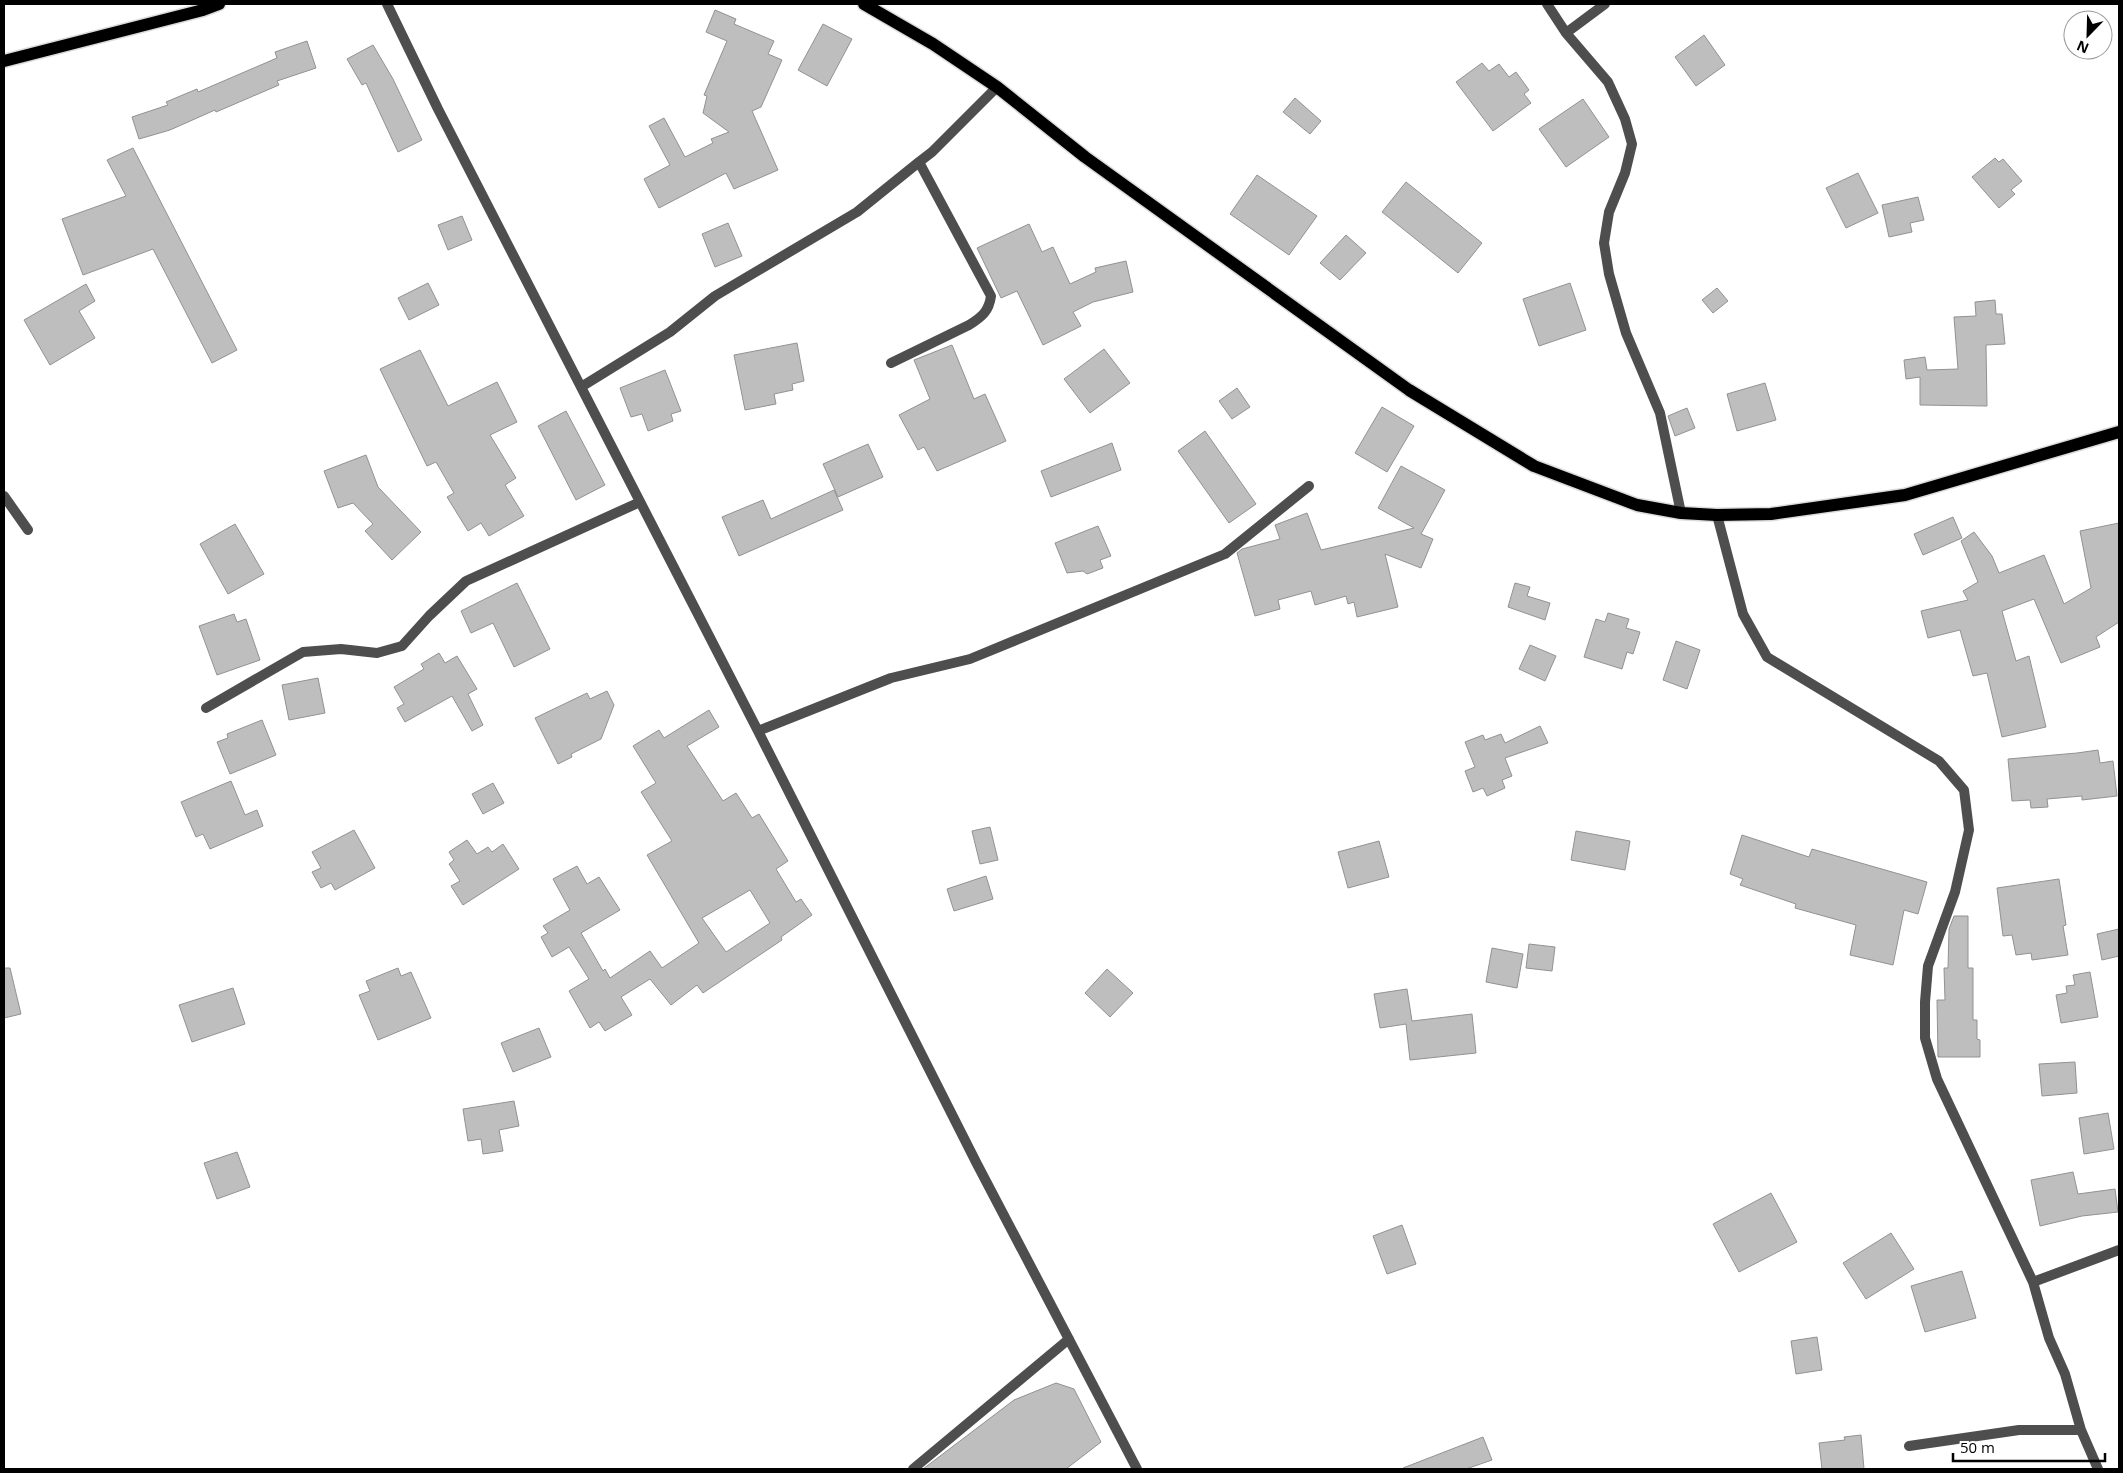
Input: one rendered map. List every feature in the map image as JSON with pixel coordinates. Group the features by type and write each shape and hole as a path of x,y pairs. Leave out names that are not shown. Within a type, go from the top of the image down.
{"main road":[{"path":"4,61 203,10 219,4"},
{"path":"864,4 933,44 998,87 1085,157 1408,390 1534,466 1637,506 1681,513 1718,515 1771,514 1905,495 2119,432"}],"street":[{"path":"387,4 438,109 758,731 977,1164 1138,1469"},
{"path":"1547,4 1566,33 1608,82 1625,119 1632,144 1625,173 1609,212 1604,243 1609,274 1626,333 1660,413 1681,513"},
{"path":"1566,33 1605,4"},
{"path":"581,387 670,332 714,296 857,212 932,152 998,87"},
{"path":"891,363 969,325 982,317 990,306 990,296 919,162"},
{"path":"758,731 891,678 970,659 1225,554 1309,486"},
{"path":"4,496 28,530"},
{"path":"206,708 304,652 341,649 377,653 402,646 466,581 640,502"},
{"path":"1718,515 1743,614 1767,657 1939,761 1964,790 1969,830 1955,892 1928,966 1925,1038 1937,1079 2033,1282 2049,1338 2065,1374 2081,1430 2098,1469"},
{"path":"2033,1282 2119,1250"},
{"path":"913,1469 1069,1339"},
{"path":"1909,1446 2019,1430 2081,1430"}],"building":[{"path":"715,10 736,19 734,24 774,41 768,54 782,60 761,107 752,111 778,170 734,189 726,173 659,208 644,179 670,165 649,126 664,118 685,157 713,143 711,139 729,132 703,113 707,96 704,95 727,41 706,32"},
{"path":"823,24 852,39 827,86 798,70"},
{"path":"1704,35 1725,65 1696,86 1675,57"},
{"path":"307,41 316,68 277,81 279,85 216,112 215,110 170,130 139,139 132,117 168,105 166,102 197,89 198,92 277,58 275,52"},
{"path":"373,45 393,79 422,140 398,152 366,83 362,85 347,59"},
{"path":"1482,63 1489,71 1499,64 1509,77 1516,72 1529,90 1524,94 1531,103 1493,131 1456,82"},
{"path":"1295,98 1321,121 1310,134 1283,112"},
{"path":"1583,99 1609,137 1566,167 1539,129"},
{"path":"133,148 237,350 212,363 153,249 83,275 62,219 126,196 107,160"},
{"path":"1995,158 1999,162 2003,159 2022,181 2011,190 2015,194 1999,208 1972,177"},
{"path":"1858,173 1878,213 1846,228 1826,188"},
{"path":"1257,175 1317,216 1289,255 1230,214"},
{"path":"1406,182 1482,243 1458,273 1382,212"},
{"path":"1918,197 1924,220 1910,223 1912,232 1889,237 1882,205"},
{"path":"462,216 472,240 448,250 438,225"},
{"path":"728,223 742,256 715,267 702,234"},
{"path":"1029,224 1042,252 1053,247 1070,284 1096,272 1095,268 1126,261 1133,292 1093,302 1073,312 1081,326 1043,345 1017,291 1001,298 977,248"},
{"path":"1346,235 1366,253 1340,280 1320,263"},
{"path":"428,283 439,305 409,320 398,298"},
{"path":"1570,283 1586,330 1539,346 1523,299"},
{"path":"86,284 95,301 79,311 95,338 50,365 24,320"},
{"path":"1717,288 1728,301 1713,313 1702,300"},
{"path":"1995,300 1996,314 2002,314 2005,344 1986,345 1987,406 1920,405 1920,377 1906,379 1904,360 1925,357 1927,370 1958,369 1954,317 1976,316 1975,302"},
{"path":"797,343 804,381 792,384 793,390 774,394 776,404 745,410 734,355"},
{"path":"952,345 974,399 985,394 1006,441 937,471 924,447 918,450 899,415 930,399 914,360"},
{"path":"1104,349 1130,383 1090,413 1064,379"},
{"path":"420,350 448,406 497,382 517,422 490,435 516,478 505,485 524,516 489,536 481,523 468,531 447,497 454,493 436,462 427,466 380,369"},
{"path":"665,370 681,411 671,414 673,421 648,431 642,414 631,417 620,388"},
{"path":"1765,383 1776,420 1737,431 1727,394"},
{"path":"1237,388 1250,407 1232,419 1219,401"},
{"path":"1382,407 1414,426 1387,472 1355,453"},
{"path":"1687,408 1695,428 1675,436 1668,416"},
{"path":"566,411 605,485 576,500 538,426"},
{"path":"1205,431 1256,504 1229,523 1178,451"},
{"path":"1112,443 1121,470 1051,497 1041,471"},
{"path":"868,444 883,477 838,497 823,464"},
{"path":"366,455 378,487 421,532 392,560 365,531 373,524 353,503 338,508 324,471"},
{"path":"1401,466 1445,490 1421,534 1433,539 1421,568 1385,554 1398,607 1357,617 1354,602 1348,604 1346,596 1315,605 1311,591 1278,600 1280,609 1255,616 1237,553 1242,549 1280,539 1275,525 1307,513 1321,550 1414,528 1378,508"},
{"path":"834,490 843,510 739,556 722,517 763,500 771,519"},
{"path":"1953,517 1962,538 1923,555 1914,534"},
{"path":"2119,523 2119,622 2096,637 2100,647 2061,663 2034,599 2002,611 2016,661 2029,656 2046,727 2002,737 1987,673 1973,676 1960,630 1928,638 1921,611 1968,600 1963,591 1978,582 1961,541 1974,532 1992,556 1999,573 2044,555 2064,604 2091,588 2080,531"},
{"path":"235,524 264,574 228,594 200,544"},
{"path":"1098,526 1111,556 1100,560 1103,568 1087,574 1083,571 1067,573 1055,543"},
{"path":"517,583 550,649 514,667 493,623 471,633 461,611"},
{"path":"1515,583 1530,587 1527,596 1550,603 1545,620 1508,607"},
{"path":"1608,613 1629,619 1626,628 1640,632 1633,654 1627,652 1622,669 1584,657 1596,619 1605,622"},
{"path":"234,614 237,622 246,619 260,660 217,675 199,626"},
{"path":"1676,641 1700,650 1687,689 1663,680"},
{"path":"1530,645 1556,656 1545,681 1519,669"},
{"path":"439,653 445,663 457,656 477,689 468,694 483,725 472,731 452,696 405,722 397,708 404,704 394,687 424,669 421,664"},
{"path":"318,678 325,713 289,720 282,685"},
{"path":"607,691 614,705 601,739 571,754 572,757 558,764 535,718 587,693 590,699"},
{"path":"709,710 719,727 687,746 723,801 736,793 752,818 759,814 788,861 776,869 796,902 801,899 812,915 781,937 782,940 703,993 697,985 671,1005 650,979 621,997 632,1015 605,1031 599,1022 590,1028 569,991 589,979 569,947 552,957 541,937 548,933 543,926 570,910 553,879 577,866 587,884 599,877 620,910 581,933 603,971 605,969 610,978 650,951 662,968 699,943 647,855 672,841 641,792 656,783 633,746 659,730 664,738","holes":["750,890 770,923 726,952 702,918"]},
{"path":"262,720 276,755 230,774 217,742 228,738 227,734"},
{"path":"1540,726 1548,743 1505,758 1512,776 1502,780 1505,788 1487,796 1483,788 1473,792 1465,771 1475,767 1465,742 1483,735 1485,740 1501,734 1505,743"},
{"path":"2098,750 2100,763 2113,761 2117,796 2082,800 2082,796 2047,799 2048,807 2031,808 2030,800 2012,801 2008,759"},
{"path":"231,781 245,815 257,810 263,826 210,849 203,834 196,837 181,802"},
{"path":"493,783 504,803 483,814 472,794"},
{"path":"990,827 998,860 980,864 972,831"},
{"path":"354,830 375,868 335,890 331,883 321,888 312,872 321,868 312,852"},
{"path":"1576,831 1630,841 1625,870 1571,860"},
{"path":"1742,835 1809,857 1812,849 1927,882 1918,914 1904,910 1893,965 1850,955 1856,925 1795,908 1796,904 1740,885 1743,879 1730,874"},
{"path":"467,840 477,854 488,847 492,852 503,844 519,869 463,905 451,886 460,881 449,864 454,860 449,852"},
{"path":"1379,841 1389,877 1348,888 1338,852"},
{"path":"986,876 993,899 954,911 947,889"},
{"path":"2059,879 2066,925 2063,926 2068,955 2032,960 2031,953 2016,955 2012,935 2003,936 1997,888"},
{"path":"1954,916 1968,916 1968,968 1973,968 1973,1020 1977,1020 1977,1039 1980,1040 1980,1057 1938,1057 1937,1000 1945,1000 1944,968 1948,968 1949,929"},
{"path":"2119,929 2119,956 2102,960 2097,934"},
{"path":"1529,944 1555,947 1552,971 1526,968"},
{"path":"1492,948 1523,954 1517,988 1486,982"},
{"path":"4,968 10,968 21,1014 4,1018"},
{"path":"398,968 401,976 411,972 431,1018 378,1040 359,995 370,991 366,981"},
{"path":"1107,969 1133,993 1110,1017 1085,993"},
{"path":"2090,972 2098,1017 2061,1023 2056,995 2067,993 2066,986 2075,985 2073,975"},
{"path":"233,988 245,1024 192,1042 179,1005"},
{"path":"1407,989 1412,1021 1472,1014 1476,1053 1410,1060 1406,1024 1380,1028 1374,994"},
{"path":"539,1028 551,1057 513,1072 501,1043"},
{"path":"2075,1062 2077,1093 2042,1096 2039,1064"},
{"path":"514,1101 519,1126 499,1130 503,1151 483,1154 481,1139 468,1141 463,1109"},
{"path":"2108,1113 2114,1149 2084,1154 2079,1118"},
{"path":"237,1152 250,1187 217,1199 204,1163"},
{"path":"2073,1172 2078,1194 2115,1189 2118,1212 2082,1216 2040,1226 2031,1180"},
{"path":"1771,1193 1797,1242 1739,1272 1713,1224"},
{"path":"1402,1225 1416,1264 1387,1274 1373,1236"},
{"path":"1891,1233 1914,1269 1866,1299 1843,1263"},
{"path":"1962,1271 1976,1318 1925,1332 1911,1286"},
{"path":"1817,1337 1822,1370 1796,1374 1791,1341"},
{"path":"1056,1383 1074,1389 1101,1442 1066,1469 923,1469 1014,1400"},
{"path":"1861,1435 1864,1469 1822,1469 1819,1443 1845,1440 1844,1437"},
{"path":"1483,1437 1492,1460 1466,1469 1403,1469 1403,1468"}]}
